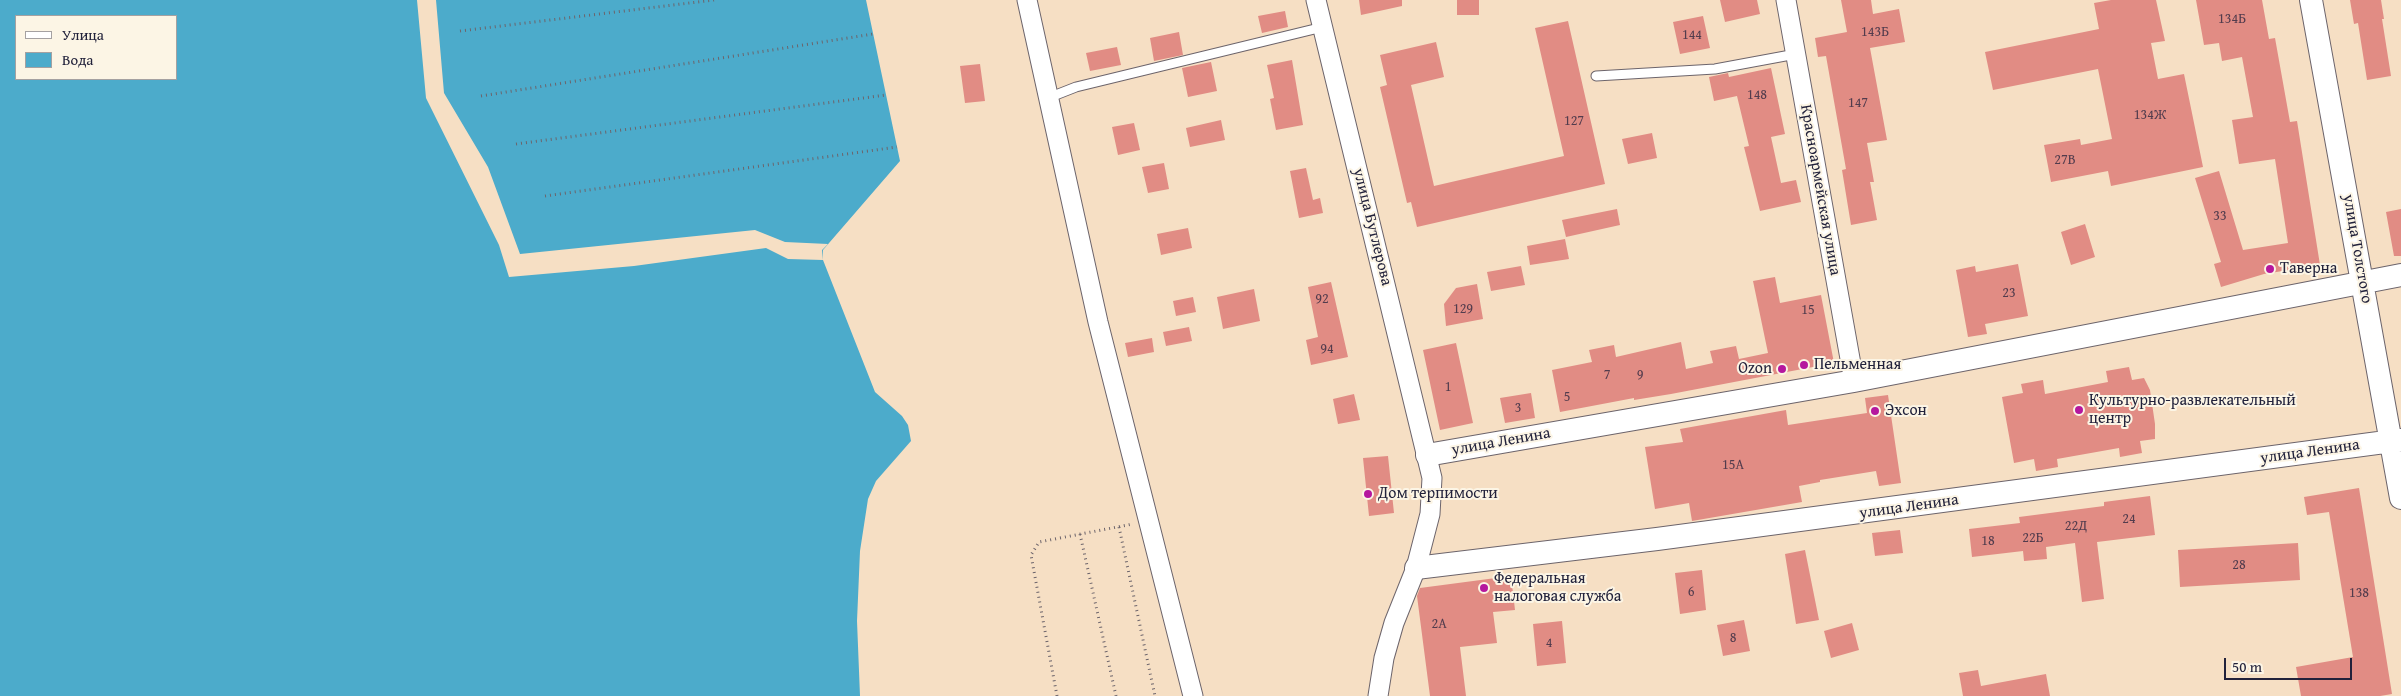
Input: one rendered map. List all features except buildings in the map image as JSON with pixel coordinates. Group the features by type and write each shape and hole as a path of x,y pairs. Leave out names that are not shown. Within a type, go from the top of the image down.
{"street":[{"path":"1026,0 1098,322 1193,696"},
{"name":"улица Бутлерова","path":"1316,0 1432,478 1430,514 1416,568 1394,624 1384,658 1378,696"},
{"name":"Красноармейская улица","path":"1786,0 1854,381"},
{"name":"улица Толстого","path":"2311,0 2363,281 2396,441 2401,498"},
{"name":"улица Ленина","path":"1427,455 1854,381 2401,275"},
{"name":"улица Ленина","path":"1416,568 1667,538 2396,441"}],"lane":[{"path":"1048,98 1076,87 1323,27"},
{"path":"1596,76 1715,69 1796,54"}],"path":[{"path":"460,31 714,0"},
{"path":"481,96 873,34"},
{"path":"516,144 886,95"},
{"path":"545,196 897,147"},
{"path":"1057,696 1031,555 1039,542 1119,527 1155,696"},
{"path":"1080,534 1116,696"}],"water":[{"path":"0,0 866,0 900,161 823,250 823,260 875,392 902,416 908,425 911,441 876,481 868,499 860,551 857,621 860,696 0,696"}],"pier":[{"path":"417,0 436,0 444,93 488,167 520,254 755,230 785,242 828,244 822,250 823,260 788,259 766,248 634,266 509,277 499,245 426,98"}],"place":[{"name":"Таверна","path":"2270,269"},
{"name":"Пельменная","path":"1804,365"},
{"name":"Ozon","path":"1782,369"},
{"name":"Культурно-развлекательный центр","path":"2079,410"},
{"name":"Эхсон","path":"1875,411"},
{"name":"Дом терпимости","path":"1368,494"},
{"name":"Федеральная налоговая служба","path":"1484,588"}]}
